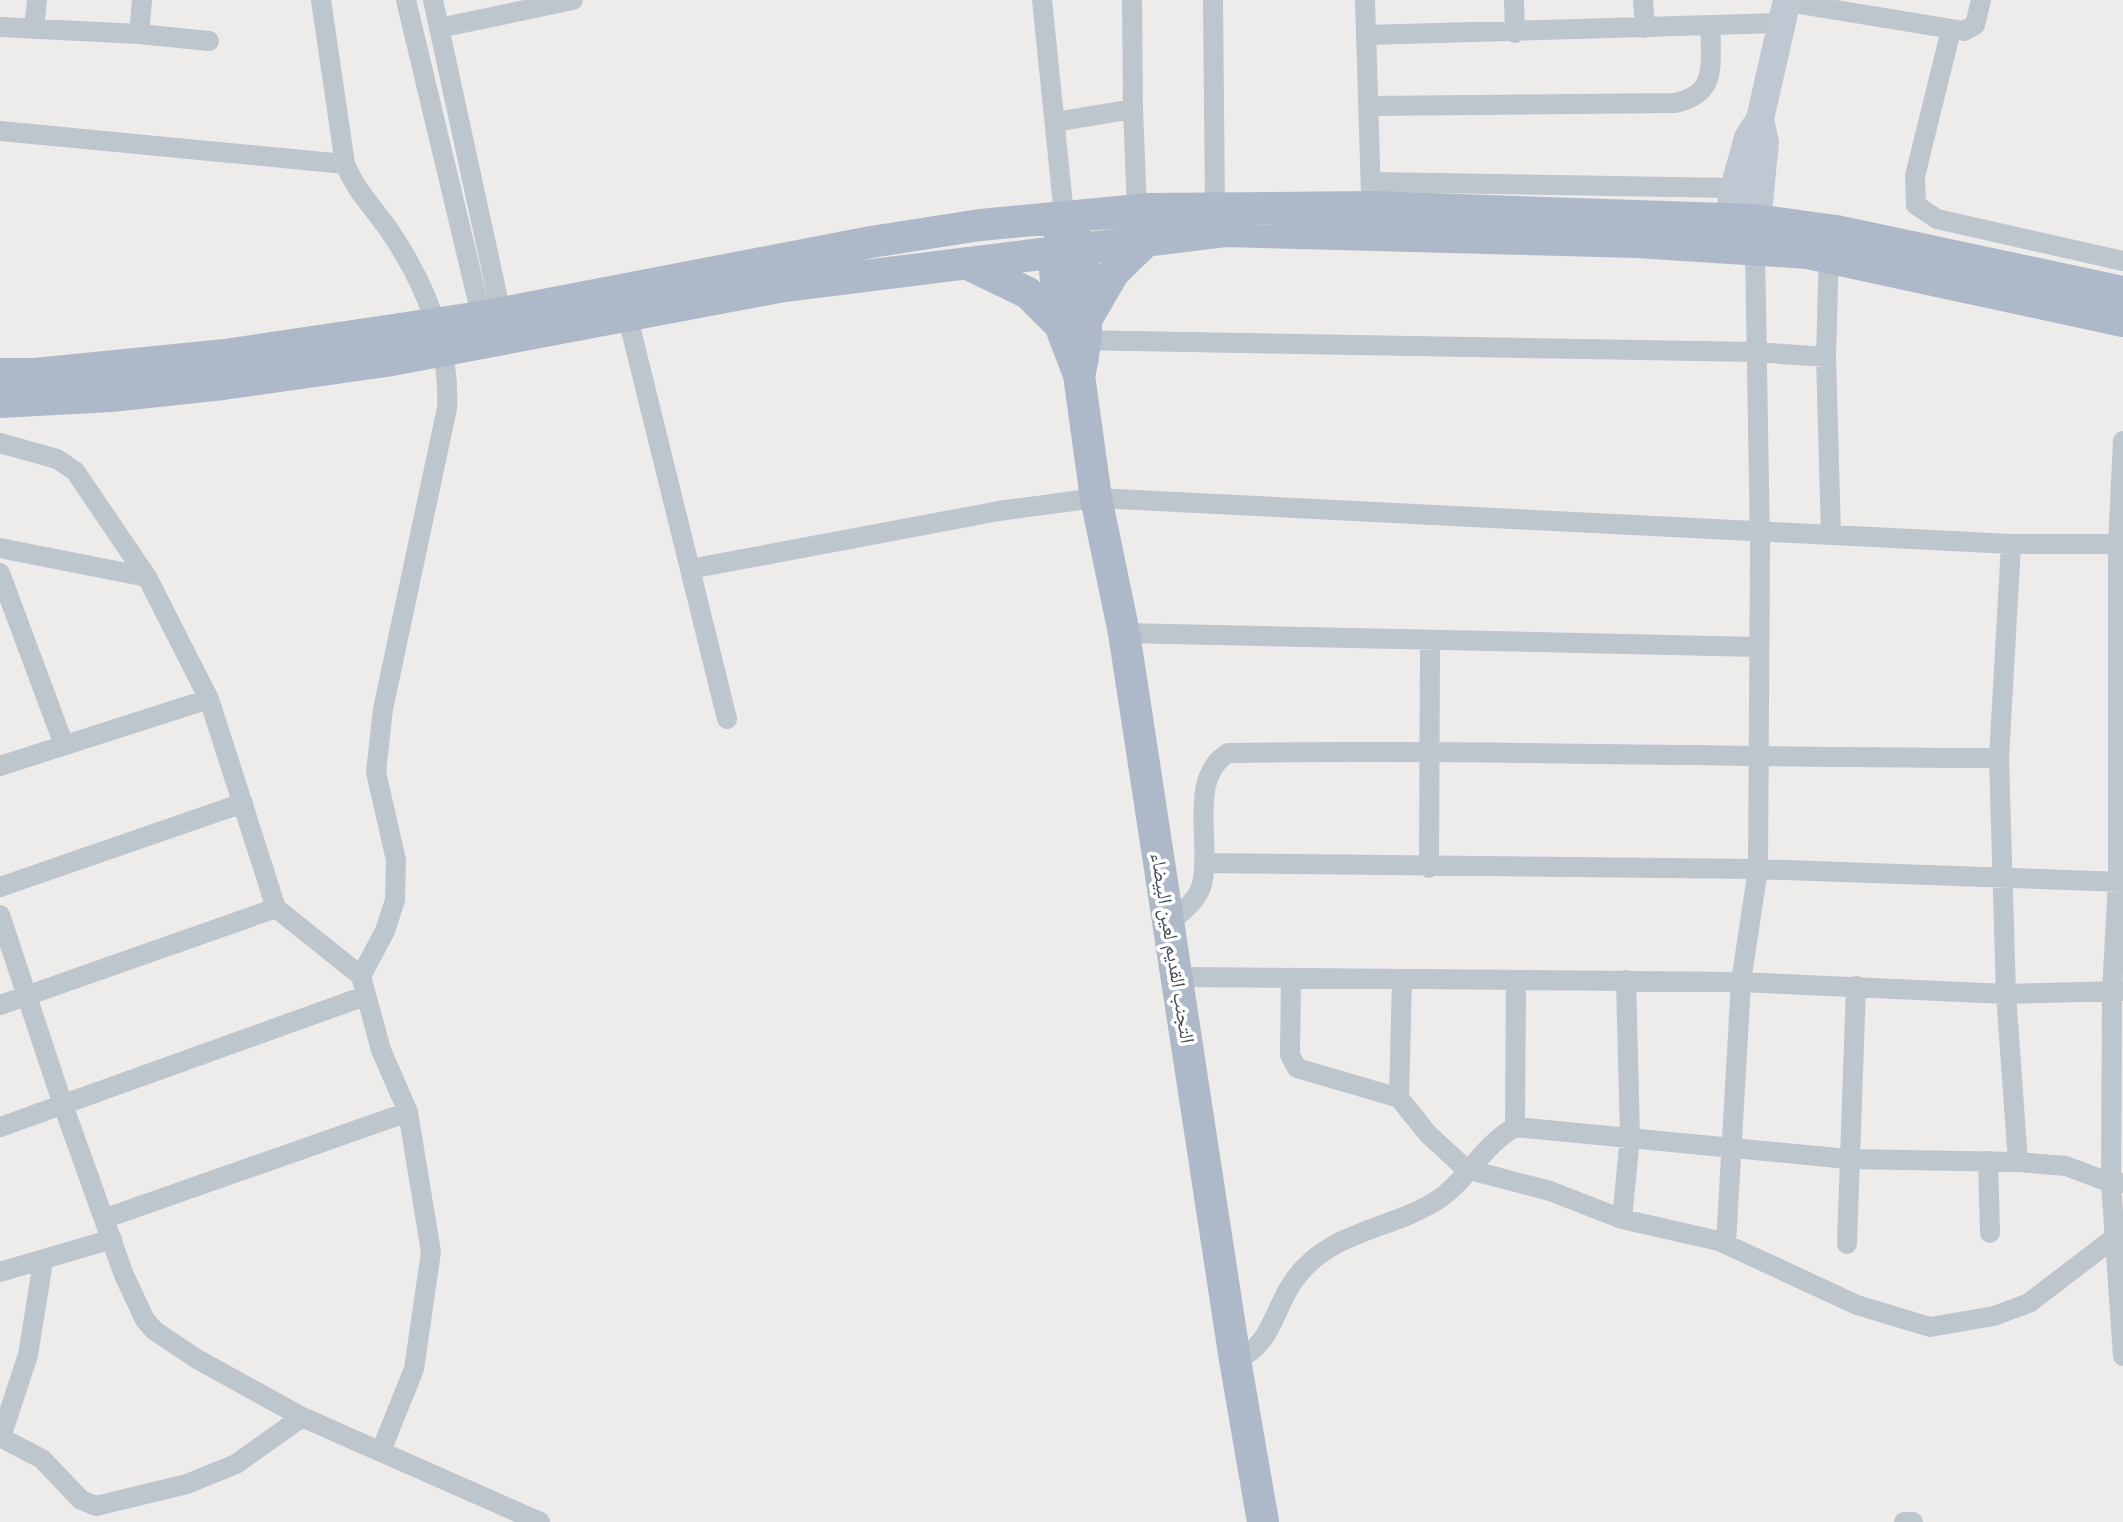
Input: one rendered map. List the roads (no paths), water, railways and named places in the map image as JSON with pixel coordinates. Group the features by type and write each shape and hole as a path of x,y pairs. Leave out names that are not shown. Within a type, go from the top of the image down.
{"main road":[{"path":"1740,233 1734,188 1748,138 1760,119 1786,8"},
{"path":"1740,233 1765,142 1760,119"},
{"path":"494,327 627,314 784,286 1068,249 1143,224 1215,209 1371,194 1548,198 1740,233 1830,243 2123,292"},
{"path":"1064,215 1075,331"},
{"path":"0,402 111,396 223,384 871,242 1064,215 1225,231 1740,233"},
{"path":"1075,331 1143,224"},
{"path":"1830,243 2123,321"},
{"path":"966,263 1021,288 1075,331"},
{"name":"التجنب القديم لعين البيضاء","path":"1075,331 1096,498 1124,633 1235,1360 1263,1522"},
{"path":"0,374 35,374 440,337"}],"street":[{"path":"34,28 37,0"},
{"path":"139,34 142,0"},
{"path":"0,1127 363,986 395,900 396,860 376,772 383,709 447,408 448,377 440,337 407,260 388,229 355,188 345,164 321,0"},
{"path":"406,0 494,327"},
{"path":"433,0 494,327"},
{"path":"439,28 573,0"},
{"path":"1042,0 1064,215"},
{"path":"1132,0 1133,109 1143,224"},
{"path":"1213,0 1215,209"},
{"path":"1365,0 1371,194"},
{"path":"1514,0 1515,33"},
{"path":"1643,0 1645,28"},
{"path":"1366,35 1711,25 1786,8 1964,31 1975,25 1981,0"},
{"path":"1369,106 1675,103 1699,96 1709,83 1711,25"},
{"path":"0,27 209,41"},
{"path":"1951,30 1915,176 1916,205 1937,219 2123,261"},
{"path":"1055,122 1133,109"},
{"path":"0,131 345,164"},
{"path":"1548,198 1734,188"},
{"path":"1726,1244 1741,982 1758,869 1760,532 1755,352 1740,233"},
{"path":"1830,243 1826,357 1831,535"},
{"path":"627,314 727,719"},
{"path":"1075,331 1755,352 1826,357"},
{"path":"2123,441 2118,544 2120,882 2114,1238 2123,1356"},
{"path":"0,443 57,459 75,471 147,577 209,699 276,908 363,986 381,1050 408,1112 431,1252 414,1369 381,1451"},
{"path":"690,569 999,511 1096,498 2011,544 2118,544"},
{"path":"2011,544 1999,758 2006,994 2018,1162"},
{"path":"0,548 147,577"},
{"path":"0,573 64,745"},
{"path":"1124,633 1759,647"},
{"path":"1429,868 1430,640"},
{"path":"0,766 209,699"},
{"path":"1170,922 1189,906 1202,886 1205,793 1212,768 1228,753 1429,749 1759,758 1999,758"},
{"path":"0,887 243,803"},
{"path":"1204,863 1429,868 1758,869 2120,882"},
{"path":"0,1005 276,908"},
{"path":"0,915 63,1105 112,1239 133,1294 155,1331 302,1417 540,1522"},
{"path":"1178,977 1741,982 2006,994 2118,991"},
{"path":"1291,978 1290,1055 1297,1068 1399,1098 1428,1134 1466,1169 1550,1191 1622,1219 1726,1244 1857,1305 1930,1327 1994,1316 2029,1303 2114,1238"},
{"path":"1399,1098 1402,979"},
{"path":"1515,1127 1516,980"},
{"path":"1622,1219 1630,1137 1626,980"},
{"path":"1847,1244 1856,986"},
{"path":"106,1218 408,1112"},
{"path":"1235,1360 1251,1354 1265,1340 1294,1279 1316,1255 1443,1196 1487,1147 1515,1127 1848,1159 1988,1161 2066,1166 2117,1183"},
{"path":"1988,1161 1990,1233"},
{"path":"0,1272 43,1262 112,1239"},
{"path":"43,1262 28,1355 0,1437 42,1459 81,1500 96,1506 187,1484 236,1464 302,1417"},
{"path":"1904,1522 1913,1522"}]}
